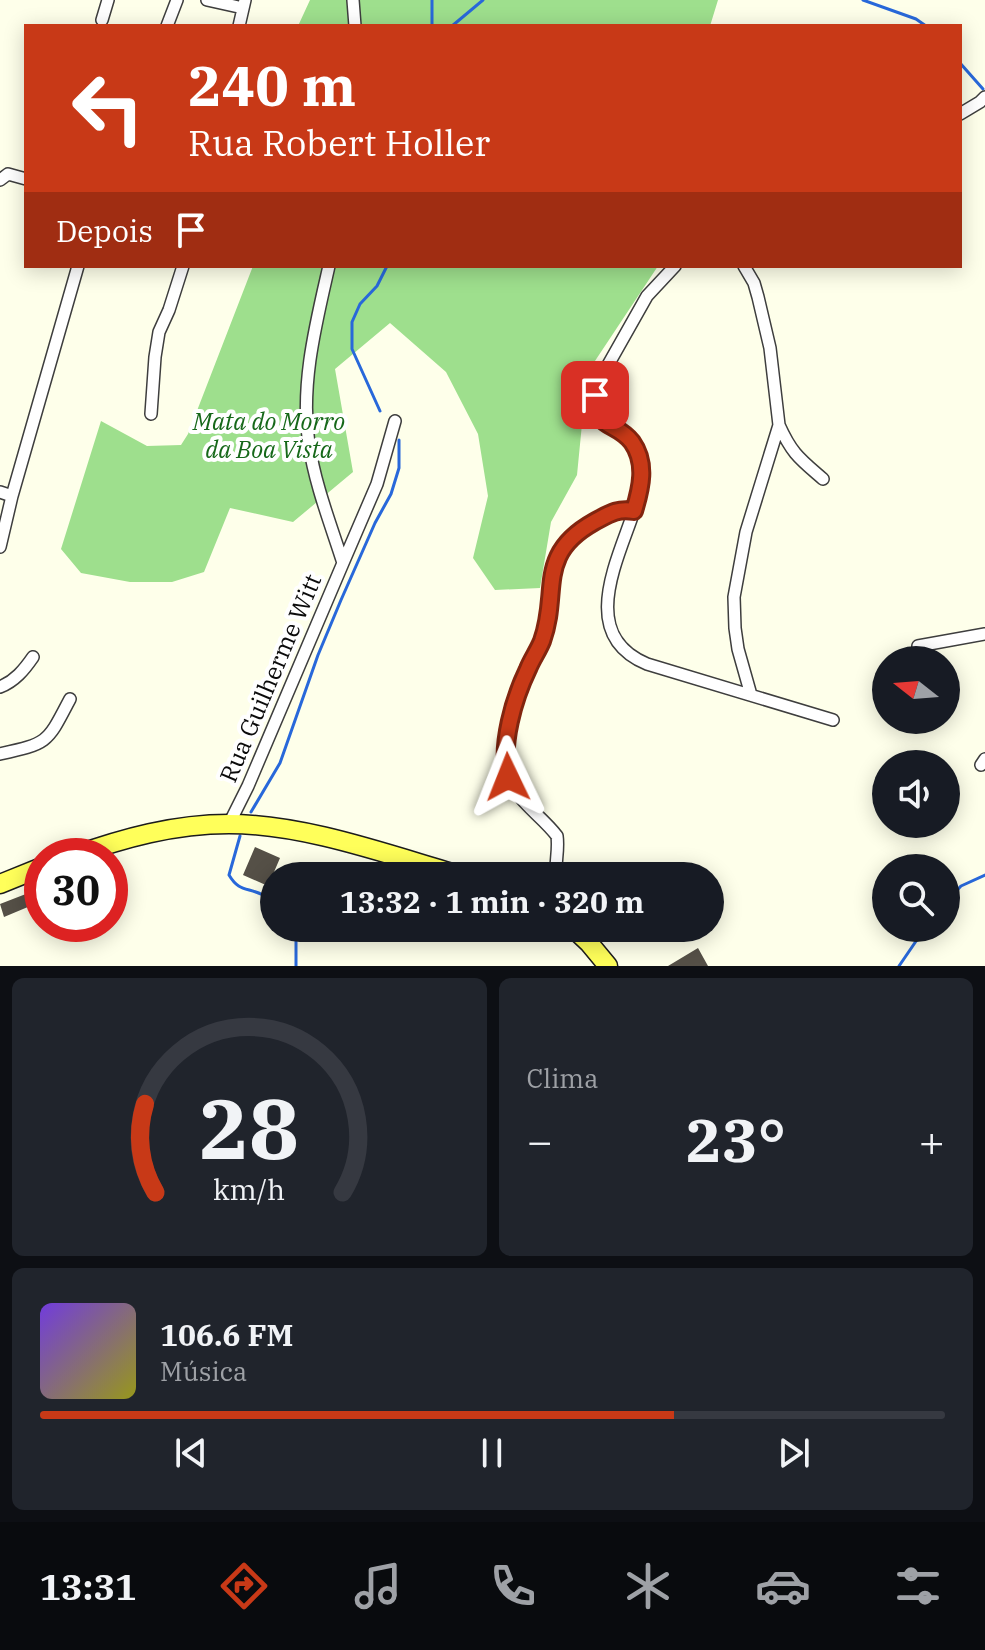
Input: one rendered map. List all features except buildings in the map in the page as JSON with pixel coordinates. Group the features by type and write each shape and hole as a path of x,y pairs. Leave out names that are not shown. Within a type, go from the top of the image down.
{"main road":[{"path":"127,838 195,826 254,825 310,834 411,862"},
{"path":"0,884 24,874"},
{"path":"587,942 608,966"}],"street":[{"path":"102,20 108,0"},
{"path":"168,24 177,0"},
{"path":"207,0 244,4 239,24"},
{"path":"353,0 355,24"},
{"path":"962,113 985,97"},
{"path":"0,180 8,174 24,178"},
{"path":"0,547 77,268"},
{"path":"151,414 159,332 182,268"},
{"name":"Rua Guilherme Witt","path":"229,824 343,563 321,493 309,444 307,418 312,346 329,268"},
{"path":"673,268 647,296 599,381 595,395 599,417 625,436 636,451 641,470 641,486 610,583 607,602 609,625 619,645 632,658 833,720"},
{"path":"745,268 754,283 770,348 779,425 791,450 823,479"},
{"path":"343,563 377,484 395,421"},
{"path":"751,695 738,649 734,597 746,532 779,425"},
{"path":"768,460 791,450"},
{"path":"0,492 12,496"},
{"path":"556,862 557,836 516,794 508,777 504,763 506,739 527,671 543,638 550,582 559,555 581,530 618,510 634,511"},
{"path":"918,646 985,634"},
{"path":"0,687 23,672 33,657"},
{"path":"0,754 38,745 52,733 70,699"}],"green space":[{"path":"310,0 718,0 711,24 299,24"},
{"name":"Mata do Morro da Boa Vista","path":"252,268 657,268 587,373 577,475 551,522 540,588 495,590 473,558 488,496 478,434 446,372 390,323 335,369 353,472 293,522 230,508 204,572 172,582 130,582 81,573 61,549 101,421 147,446 181,445"}],"waterway":[{"path":"432,0 432,24"},
{"path":"454,24 483,0"},
{"path":"863,0 923,24"},
{"path":"962,65 983,89"},
{"path":"380,411 352,349 352,322 360,304 377,286 386,268"},
{"path":"251,812 280,763 318,655 375,523 391,494 399,468 399,440"},
{"path":"240,836 229,875 240,887 260,894"},
{"path":"960,887 985,875"},
{"path":"296,942 296,966"},
{"path":"899,966 915,942"}],"route":[{"path":"508,777 504,763 506,739 527,671 543,638 550,582 559,555 581,530 618,510 634,511 641,486 636,451 625,436 599,417 595,395"}]}
